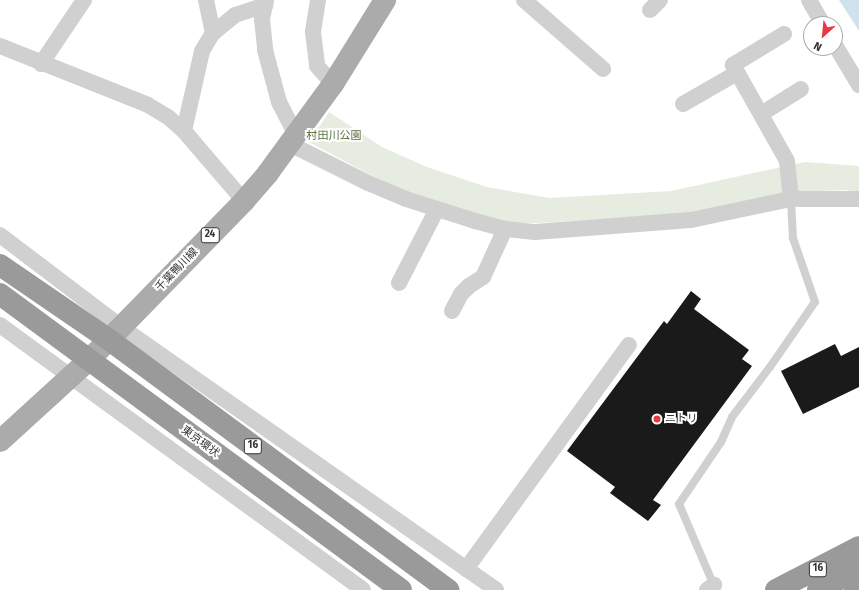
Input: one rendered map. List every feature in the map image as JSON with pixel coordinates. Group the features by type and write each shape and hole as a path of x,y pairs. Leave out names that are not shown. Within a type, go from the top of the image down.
{"highway":[{"name":"16","path":"0,265 115,333 398,553 449,590"},
{"name":"東京環状","path":"0,294 400,590"},
{"name":"16","path":"776,590 859,547"},
{"name":"16","path":"398,553 436,590"},
{"name":"16","path":"818,590 859,569"},
{"path":"855,590 859,588"}],"main road":[{"name":"千葉鴨川線","path":"0,441 89,360 244,201 293,140 333,84 385,0"}],"street":[{"path":"41,64 84,0"},
{"path":"206,0 213,33"},
{"path":"318,0 313,32 317,66 333,84"},
{"path":"524,0 603,69"},
{"path":"809,0 818,16"},
{"path":"184,131 202,51 213,33 235,15 265,2"},
{"path":"265,2 262,19 265,50 279,102 293,140 368,183 437,209 505,229 535,232 691,220 791,199 859,199"},
{"path":"784,34 733,65 787,161 791,199"},
{"path":"0,46 41,64 148,105 168,117 184,131 244,201"},
{"path":"841,56 859,86"},
{"path":"684,104 737,73"},
{"path":"760,114 801,89"},
{"path":"399,283 437,209"},
{"path":"452,311 461,294 469,286 483,277 505,229"},
{"path":"0,235 115,333 164,357 496,590"},
{"path":"5,330 363,590"},
{"path":"466,569 629,345"}],"lane":[{"path":"712,588 679,504 722,442 732,418 770,367 815,302 793,238 791,199"}],"green space":[{"name":"村田川公園","path":"329,112 382,147 427,167 487,187 549,198 671,191 805,162 859,166 859,192 845,190 795,192 682,215 518,224 487,219 435,204 380,180 309,142"}],"water":[{"path":"839,0 859,0 859,31"}],"building":[{"path":"691,291 701,299 694,309 749,350 742,359 752,366 653,500 661,505 648,521 610,493 615,487 567,451 664,321 667,324"},
{"path":"835,344 841,356 859,347 859,387 803,414 781,371"}],"place":[{"name":"ニトリ","path":"657,419"}]}
